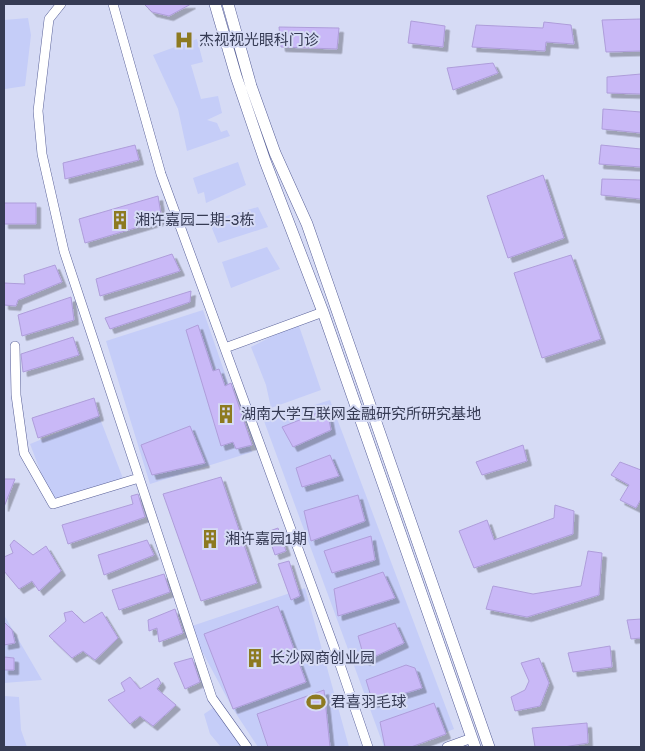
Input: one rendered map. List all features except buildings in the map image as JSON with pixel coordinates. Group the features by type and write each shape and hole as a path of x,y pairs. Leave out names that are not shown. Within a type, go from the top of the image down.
{"main road":[{"path":"215,4 236,76 265,161 323,312 473,742"},
{"path":"228,4 251,86 274,153 307,224 489,747"}],"street":[{"path":"61,4 49,19 38,111 42,154 64,251 212,698 248,747"},
{"path":"113,4 161,174 334,647 368,747"},
{"path":"225,348 323,312"},
{"path":"15,346 16,395 24,453 53,504 139,478"},
{"path":"447,747 473,742"}],"shaded area":[{"path":"28,18 31,35 25,86 5,89 4,20"},
{"path":"197,39 203,62 191,65 201,99 218,96 222,113 207,120 217,123 221,132 227,130 230,136 187,151 178,109 153,55"},
{"path":"238,162 246,185 206,203 204,192 198,194 193,178"},
{"path":"258,207 268,227 218,243 209,221"},
{"path":"267,247 280,269 231,288 222,262"},
{"path":"203,310 252,452 150,484 106,341"},
{"path":"298,323 321,390 271,408 266,385 251,347"},
{"path":"330,400 454,729 410,747 384,747 264,421"},
{"path":"99,416 124,481 53,504 30,444"},
{"path":"305,588 349,747 258,747 233,709 189,627"},
{"path":"4,615 42,680 4,683"},
{"path":"4,696 19,697 21,730 27,747 4,747"},
{"path":"216,706 244,747 221,747 210,734 204,714"}],"place":[{"name":"杰视视光眼科门诊","path":"184,40"},
{"name":"湘许嘉园二期-3栋","path":"120,220"},
{"name":"湖南大学互联网金融研究所研究基地","path":"226,414"},
{"name":"湘许嘉园1期","path":"210,539"},
{"name":"长沙网商创业园","path":"255,658"},
{"name":"君喜羽毛球","path":"316,702"}]}
